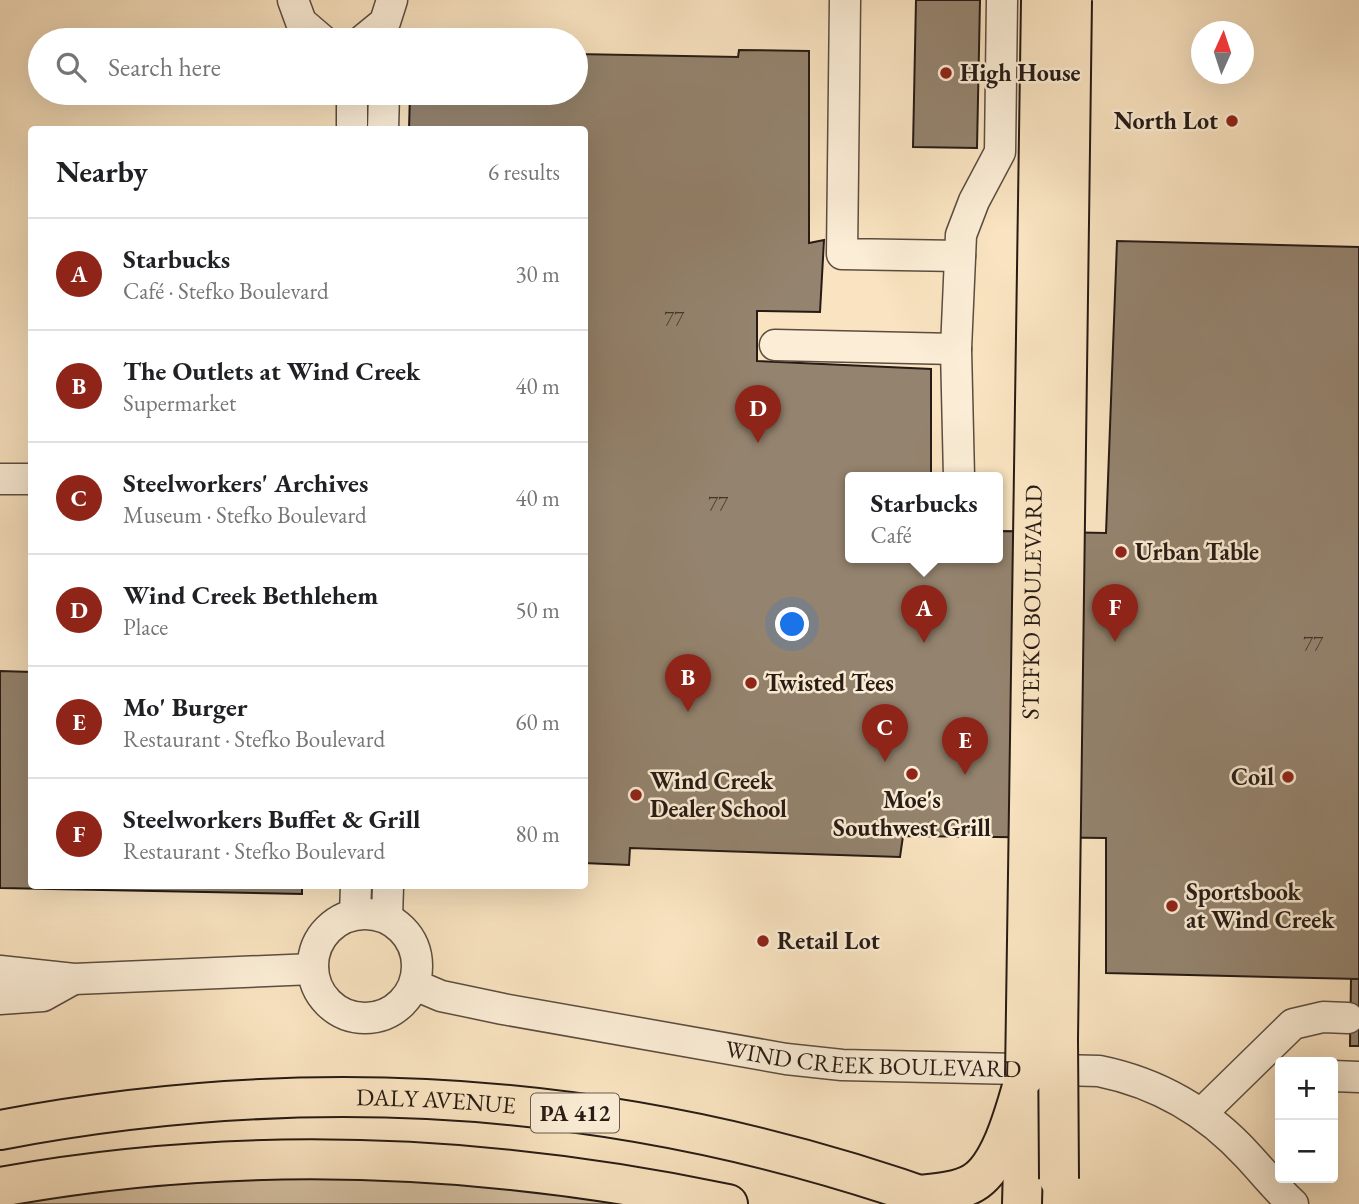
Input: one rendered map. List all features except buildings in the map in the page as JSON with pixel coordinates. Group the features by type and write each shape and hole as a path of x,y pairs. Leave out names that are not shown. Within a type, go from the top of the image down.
{"main road":[{"name":"STEFKO BOULEVARD","path":"1041,0 1025,1076 1041,1191"},
{"name":"STEFKO BOULEVARD","path":"1041,1191 1058,1040 1072,0"},
{"path":"932,1199 974,1182 985,1170 1012,1122 1025,1076"},
{"name":"DALY AVENUE","path":"0,1130 100,1113 246,1098 367,1097 474,1103 564,1111 657,1125 840,1167 932,1199"},
{"path":"0,1187 132,1169 285,1157 334,1157 538,1173 728,1204"}],"street":[{"path":"293,0 301,22 308,28"},
{"path":"845,0 842,254 960,256"},
{"path":"959,472 956,349 961,235 974,201 1000,152 1002,0"},
{"path":"352,105 352,126"},
{"path":"383,126 384,105"},
{"path":"775,345 956,349"},
{"path":"0,479 28,479"},
{"path":"387,918 388,889"},
{"path":"355,900 371,914 387,918 400,926 417,954 415,985 395,1009 381,1016 357,1017 335,1009 324,999 313,969 319,940 341,919 355,900"},
{"path":"0,971 74,979 313,969"},
{"path":"0,999 43,996 74,979"},
{"name":"WIND CREEK BOULEVARD","path":"415,985 441,996 516,1012 786,1059 842,1065 1099,1071 1146,1085 1202,1113 1247,1155 1293,1204"},
{"path":"1202,1113 1269,1062 1293,1024 1324,1017 1348,1018"},
{"path":"1338,1076 1359,1077"}],"shaded area":[{"path":"377,1173 644,1204 6,1204 138,1182"}],"place":[{"name":"High House","path":"946,73"},
{"name":"North Lot","path":"1232,121"},
{"name":"Wind Creek Bethlehem","path":"758,443"},
{"name":"Urban Table","path":"1121,552"},
{"name":"Steelworkers Buffet & Grill","path":"1115,642"},
{"name":"Starbucks","path":"924,643"},
{"name":"Twisted Tees","path":"751,683"},
{"name":"The Outlets at Wind Creek","path":"688,712"},
{"name":"Steelworkers' Archives","path":"885,762"},
{"name":"Moe's Southwest Grill","path":"912,774"},
{"name":"Mo' Burger","path":"965,775"},
{"name":"Coil","path":"1288,777"},
{"name":"Wind Creek Dealer School","path":"636,795"},
{"name":"Sportsbook at Wind Creek","path":"1172,906"},
{"name":"Retail Lot","path":"763,941"}]}
